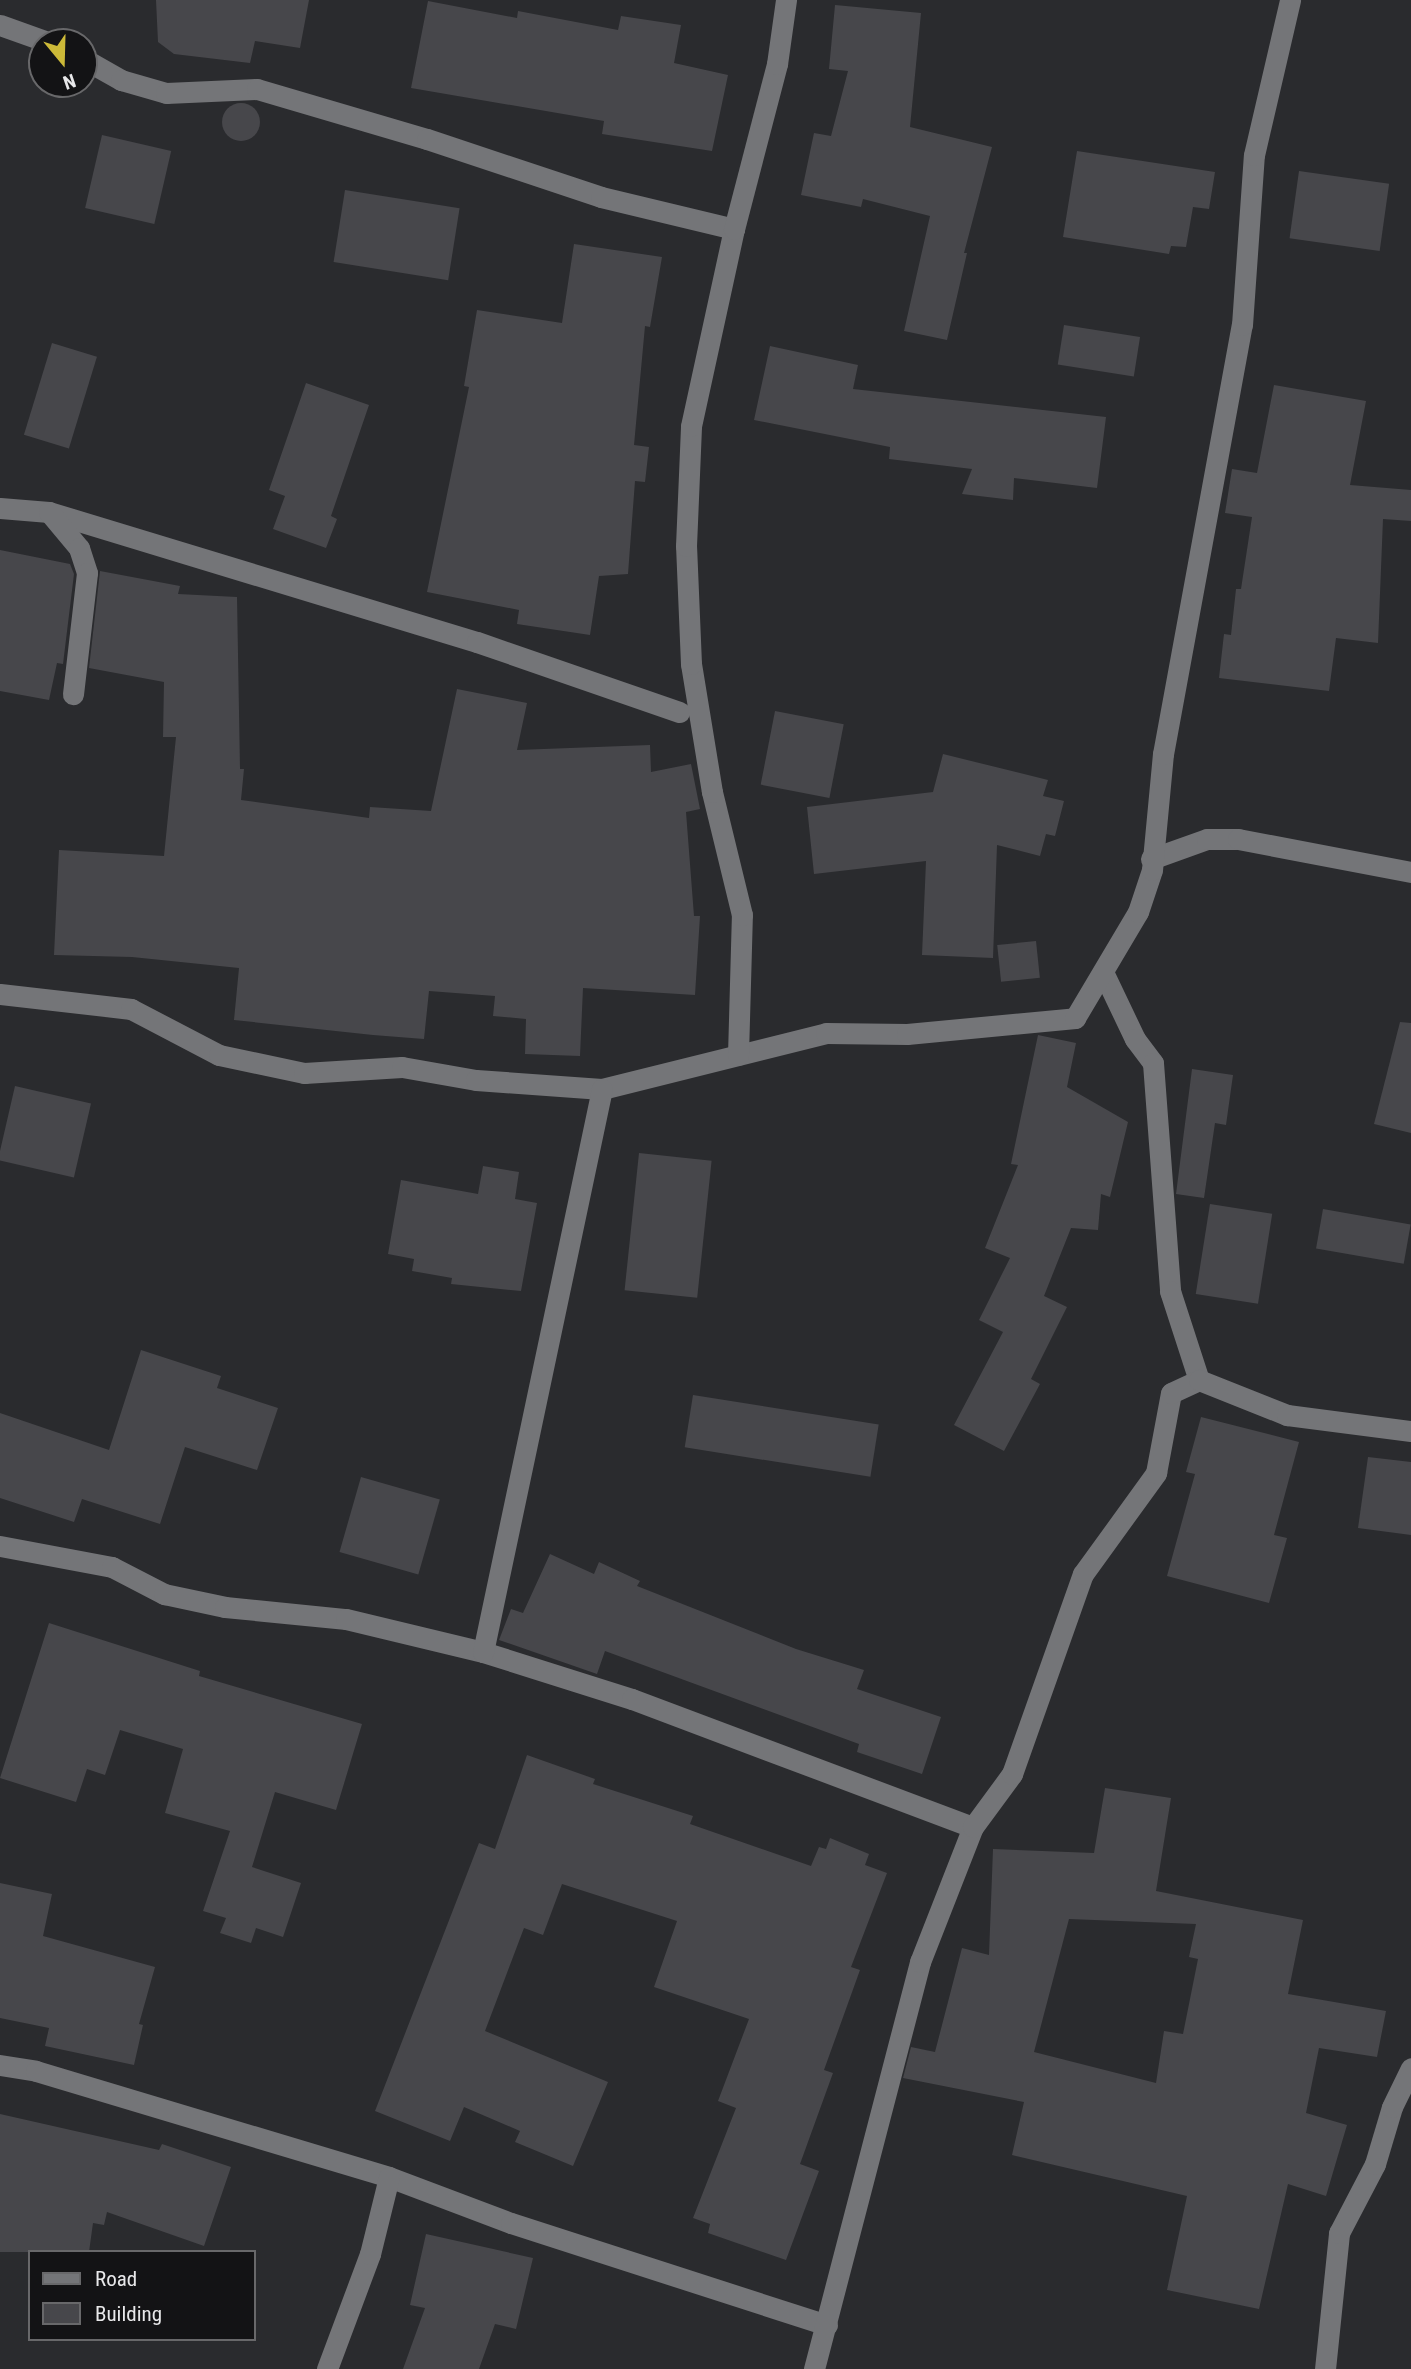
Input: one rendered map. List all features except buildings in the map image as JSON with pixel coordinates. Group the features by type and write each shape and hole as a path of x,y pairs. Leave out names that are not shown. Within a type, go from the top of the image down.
{"street":[{"path":"738,1055 741,915 712,792 691,664 686,546 691,426 734,229 777,64 786,0"},
{"path":"0,994 131,1009 219,1055 304,1073 402,1067 476,1080 602,1089 826,1034 907,1034 1075,1018 1104,974 1138,912 1151,859 1163,754 1242,325 1254,155 1290,0"},
{"path":"0,25 28,35"},
{"path":"98,67 121,80 166,93 257,89 601,197 734,229"},
{"path":"0,508 49,512 477,642 679,712"},
{"path":"49,512 79,548 87,573 73,694"},
{"path":"1151,859 1207,839 1238,839 1411,872"},
{"path":"1104,974 1135,1039 1153,1063 1170,1291 1199,1380"},
{"path":"483,1651 602,1089"},
{"path":"814,2369 920,1962 973,1827 1012,1774 1083,1574 1156,1473 1171,1393 1199,1380 1287,1415 1411,1431"},
{"path":"0,1546 112,1567 164,1594 225,1607 346,1619 483,1651 632,1699 973,1827"},
{"path":"0,2065 36,2071 389,2177 511,2224 827,2325"},
{"path":"1325,2369 1339,2234 1375,2164 1392,2107 1411,2068"},
{"path":"327,2369 370,2254 389,2177"}]}
